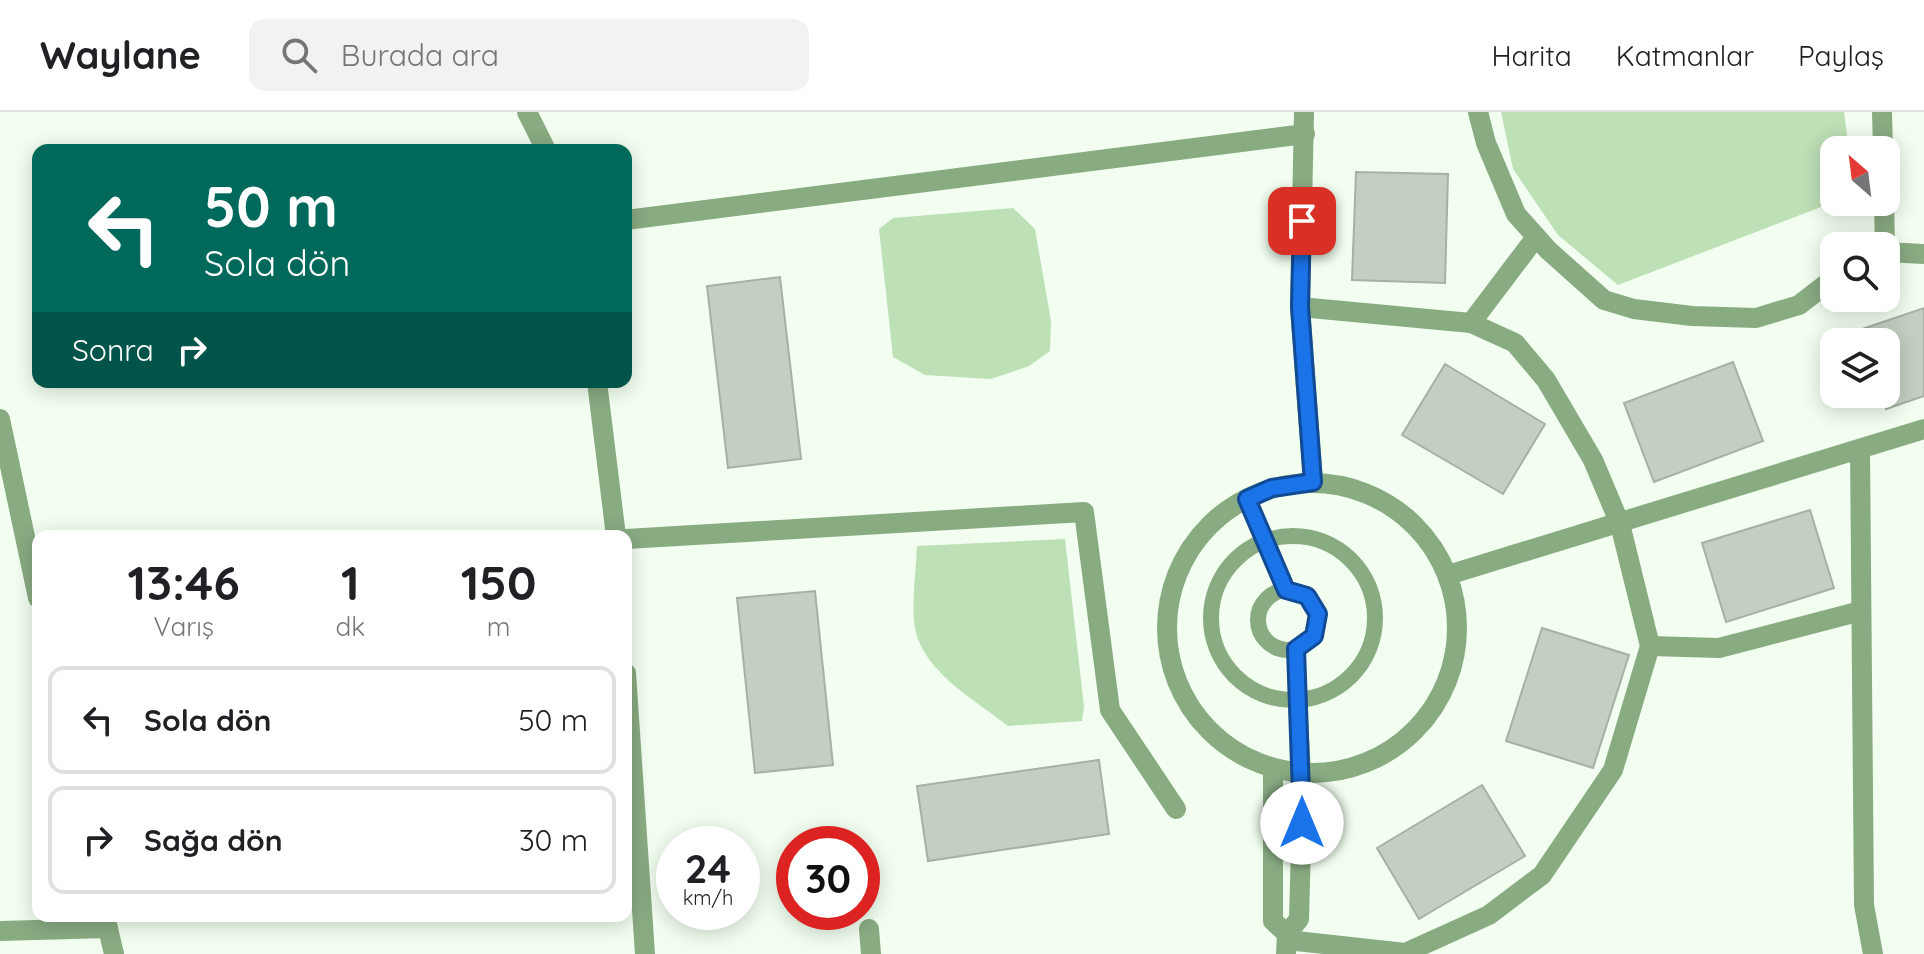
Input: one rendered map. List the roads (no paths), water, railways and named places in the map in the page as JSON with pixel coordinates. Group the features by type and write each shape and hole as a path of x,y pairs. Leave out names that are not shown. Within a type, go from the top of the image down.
{"street":[{"path":"527,112 543,144"},
{"path":"1304,112 1300,307 1313,482"},
{"path":"1478,112 1486,143 1516,214 1536,237 1604,300 1634,309 1756,318 1799,305 1820,289"},
{"path":"1882,112 1883,136"},
{"path":"632,219 1305,134"},
{"path":"1471,323 1536,237"},
{"path":"1900,253 1924,254"},
{"path":"1286,943 1405,953 1489,915 1542,875 1613,770 1650,646 1620,524 1593,460 1546,380 1515,343 1471,323 1300,307"},
{"path":"598,388 615,530"},
{"path":"0,419 32,570"},
{"path":"1448,575 1924,429"},
{"path":"1860,449 1864,905 1873,954"},
{"path":"1313,482 1347,487 1380,499 1399,512 1432,545 1448,575 1457,615 1455,656 1441,695 1418,728 1386,754 1347,770 1303,772 1273,768 1229,748 1199,721 1177,686 1167,646 1168,605 1180,566 1203,531 1234,505 1247,499 1272,488 1313,482"},
{"path":"632,539 1084,512 1110,710 1176,809"},
{"path":"1650,646 1719,648 1861,611"},
{"path":"632,762 645,954"},
{"path":"1273,768 1273,921 1286,943"},
{"path":"1286,943 1299,919 1303,772"},
{"path":"0,931 107,922 114,954"},
{"path":"869,930 871,954"}],"lane":[{"path":"1247,499 1286,590"},
{"path":"1294,536 1336,548 1358,567 1375,607 1368,651 1352,675 1328,692 1299,700 1274,698 1245,684 1223,661 1212,631 1213,599 1227,570 1238,558 1265,542 1294,536"},
{"path":"1286,590 1307,596 1318,614 1314,636 1296,649 1285,650 1266,641 1258,620 1266,599 1286,590"},
{"path":"1296,649 1303,772"}]}
